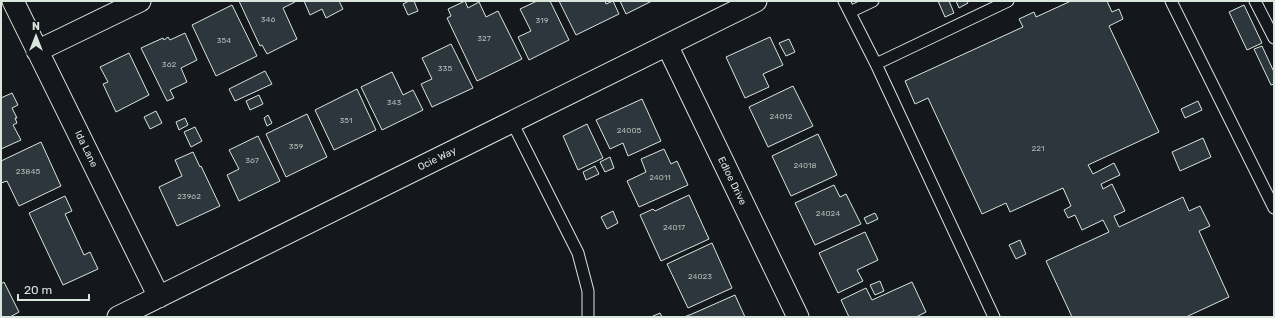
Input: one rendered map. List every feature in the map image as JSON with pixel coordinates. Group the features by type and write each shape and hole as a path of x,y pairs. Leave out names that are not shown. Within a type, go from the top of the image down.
{"street":[{"name":"Ida Lane","path":"13,1 159,297"},
{"path":"37,51 140,1"},
{"name":"Ocie Way","path":"118,317 756,1"},
{"name":"Edloe Drive","path":"667,45 798,317"}],"lane":[{"path":"844,1 876,64 994,317"},
{"path":"850,12 873,1"},
{"path":"876,64 1008,1"},
{"path":"1171,1 1274,208"},
{"path":"1255,1 1274,38"},
{"path":"512,122 578,253 588,291 588,317"}],"building":[{"path":"239,1 294,1 295,2 283,8 297,39 267,54 262,45 260,46"},
{"path":"304,1 339,1 343,9 326,18 322,9 310,15"},
{"path":"409,1 414,1 418,11 408,15 403,4"},
{"path":"465,1 468,8 479,2 486,17 498,11 522,59 477,81 447,18 451,16 448,9"},
{"path":"537,1 550,1 569,40 529,60 518,37 531,31 520,9"},
{"path":"559,1 605,1 606,4 613,1 619,14 576,35"},
{"path":"620,1 652,1 626,14"},
{"path":"938,1 949,1 954,13 945,17"},
{"path":"956,1 967,1 968,3 959,8"},
{"path":"1071,1 1107,1 1112,12 1119,9 1123,19 1109,26 1159,132 1088,165 1093,174 1114,163 1120,175 1101,184 1103,189 1112,184 1125,211 1114,216 1119,227 1183,197 1189,211 1200,206 1210,226 1199,231 1229,297 1186,317 1072,317 1046,261 1109,232 1103,220 1082,230 1075,215 1068,218 1064,210 1071,206 1063,188 1010,212 1006,203 982,214 928,98 915,104 905,81 1023,27 1019,19 1034,12 1036,17"},
{"path":"232,5 257,56 216,76 192,25"},
{"path":"1244,5 1262,43 1247,50 1229,12"},
{"path":"185,33 197,60 181,68 187,82 170,90 174,98 167,101 141,48 163,38 164,40 168,37 170,40"},
{"path":"770,37 783,65 763,74 769,87 745,98 726,57"},
{"path":"789,39 795,52 786,56 779,43"},
{"path":"451,44 473,88 432,107 421,84 432,79 422,58"},
{"path":"1262,46 1274,72 1274,84 1271,85 1254,49"},
{"path":"129,53 149,95 116,112 103,84 108,82 100,67"},
{"path":"265,71 272,84 235,101 229,89"},
{"path":"392,72 403,95 413,90 423,110 382,130 361,87"},
{"path":"793,86 813,126 768,147 749,107"},
{"path":"357,89 376,130 334,150 315,110"},
{"path":"12,93 18,105 12,108 17,118 15,118 17,123 13,125 21,140 1,149 1,98"},
{"path":"259,95 263,104 250,110 246,101"},
{"path":"642,99 661,141 628,156 623,143 610,149 596,120"},
{"path":"1198,101 1202,110 1185,118 1181,109"},
{"path":"156,111 162,123 150,129 144,117"},
{"path":"307,114 327,157 286,177 266,134"},
{"path":"268,115 272,123 267,126 264,118"},
{"path":"185,118 188,125 179,130 176,122"},
{"path":"587,124 603,158 578,170 563,136"},
{"path":"195,127 202,141 191,147 184,132"},
{"path":"818,134 837,175 791,196 772,156"},
{"path":"258,136 280,181 239,201 227,175 239,169 229,150"},
{"path":"1203,138 1211,157 1180,171 1172,152"},
{"path":"41,142 61,186 19,206 7,181 1,183 1,161"},
{"path":"664,149 671,164 677,161 688,185 639,207 627,181 646,172 641,159"},
{"path":"193,152 220,206 177,226 159,187 182,176 175,160"},
{"path":"610,157 614,168 605,172 600,162"},
{"path":"595,166 599,174 586,180 583,172"},
{"path":"834,185 840,197 846,194 861,224 815,245 795,203"},
{"path":"689,195 709,239 661,261 640,215 653,209 655,211"},
{"path":"65,196 72,211 65,214 84,255 90,252 98,269 63,285 29,213"},
{"path":"613,211 618,223 607,229 601,217"},
{"path":"875,213 878,219 867,224 864,218"},
{"path":"865,232 878,260 857,270 863,281 838,293 819,253"},
{"path":"1020,240 1026,254 1016,259 1009,245"},
{"path":"712,243 732,288 688,308 667,264"},
{"path":"880,281 884,291 875,295 870,285"},
{"path":"4,282 19,312 10,317 1,317 1,284"},
{"path":"912,282 926,312 916,317 849,317 841,300 866,288 872,300"},
{"path":"735,295 745,317 684,317 692,314"},
{"path":"660,313 662,317 651,317"}]}
